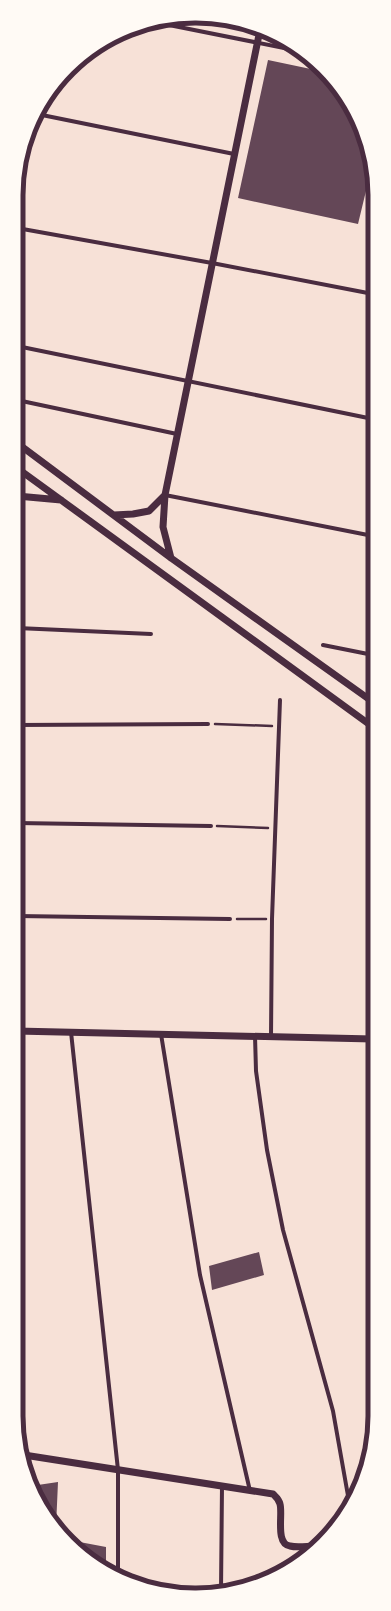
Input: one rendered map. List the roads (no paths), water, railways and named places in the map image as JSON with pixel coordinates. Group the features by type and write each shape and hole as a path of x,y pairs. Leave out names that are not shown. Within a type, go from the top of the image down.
{"street":[{"path":"168,25 286,49"},
{"path":"171,558 162,527 165,495 259,35"},
{"path":"43,115 234,154"},
{"path":"23,229 368,293"},
{"path":"23,347 368,418"},
{"path":"23,401 177,434"},
{"path":"23,447 171,558 368,698"},
{"path":"23,472 368,722"},
{"path":"114,515 133,514 148,511 165,495"},
{"path":"165,495 368,535"},
{"path":"23,497 62,500"},
{"path":"23,628 151,634"},
{"path":"323,645 368,655"},
{"path":"271,1037 272,919 280,700"},
{"path":"23,725 208,724"},
{"path":"23,823 211,826"},
{"path":"23,916 230,919"},
{"path":"23,1031 368,1039"},
{"path":"71,1032 118,1470 118,1570"},
{"path":"161,1034 200,1275 250,1491"},
{"path":"255,1036 256,1071 266,1150 283,1230 333,1411 348,1496"},
{"path":"28,1456 273,1494 281,1505 281,1535 284,1542 289,1546 308,1546"},
{"path":"221,1586 222,1486"}]}
